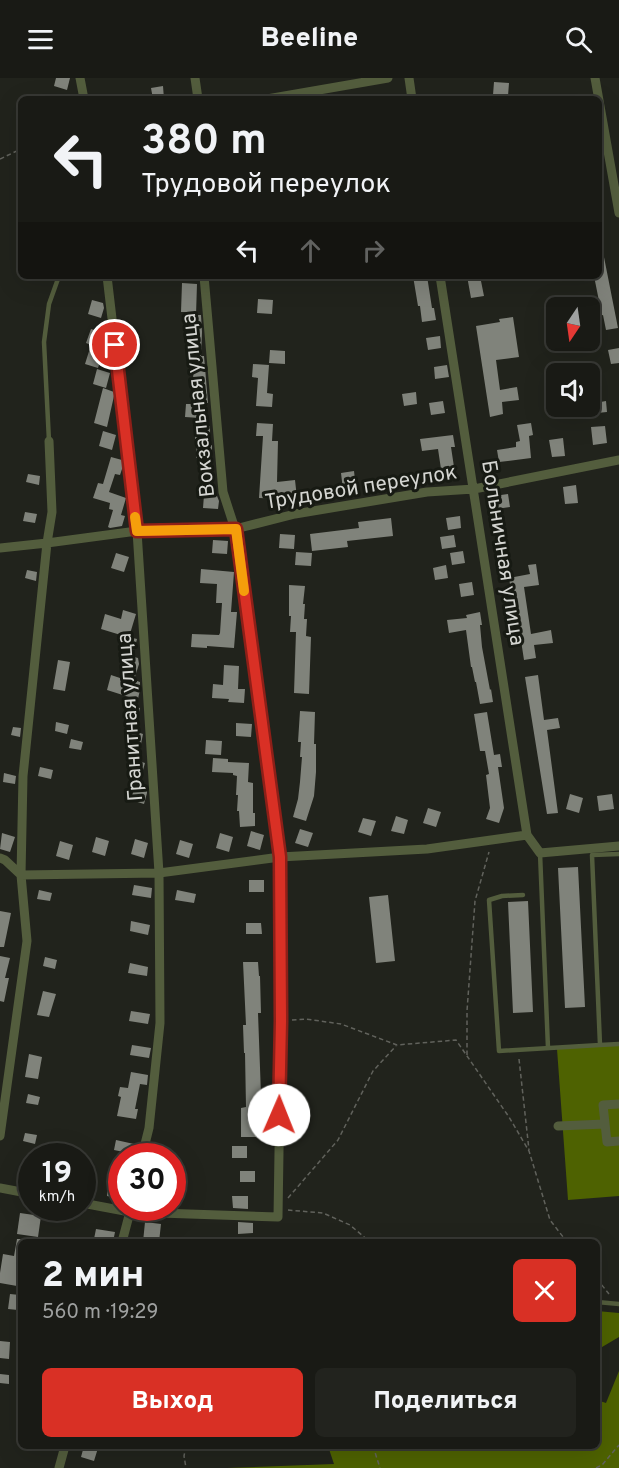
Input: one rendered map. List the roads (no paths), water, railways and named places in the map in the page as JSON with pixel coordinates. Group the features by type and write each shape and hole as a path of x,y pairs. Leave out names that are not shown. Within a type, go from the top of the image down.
{"street":[{"path":"80,78 83,96"},
{"path":"195,78 198,96"},
{"path":"284,96 388,78"},
{"path":"409,78 412,96"},
{"path":"595,78 598,96"},
{"path":"602,117 619,213"},
{"name":"Гранитная улица","path":"107,279 137,531 159,873 160,1023 145,1143"},
{"name":"Вокзальная улица","path":"186,1213 278,1217 281,1021 280,857 236,529 223,492 204,279"},
{"name":"Больничная улица","path":"440,279 527,835"},
{"path":"0,1136 27,941 21,875 23,776 46,543 52,512 49,441"},
{"name":"Трудовой переулок","path":"0,548 137,531 236,529 295,514 416,494 474,489 619,460"},
{"path":"0,858 21,875 159,873 280,857 427,849 527,835 540,853 619,846"},
{"path":"619,1104 603,1105 607,1142 619,1141"},
{"path":"558,1126 605,1124"},
{"path":"0,1188 18,1191"},
{"path":"123,1239 128,1221"},
{"path":"59,1468 64,1449"}],"lane":[{"path":"49,441 44,342 50,304 58,279"},
{"path":"540,853 548,1048"},
{"path":"600,1046 592,855 619,854"},
{"path":"523,895 502,896 489,900 500,1051 619,1044"},
{"path":"600,1302 618,1304"}]}
